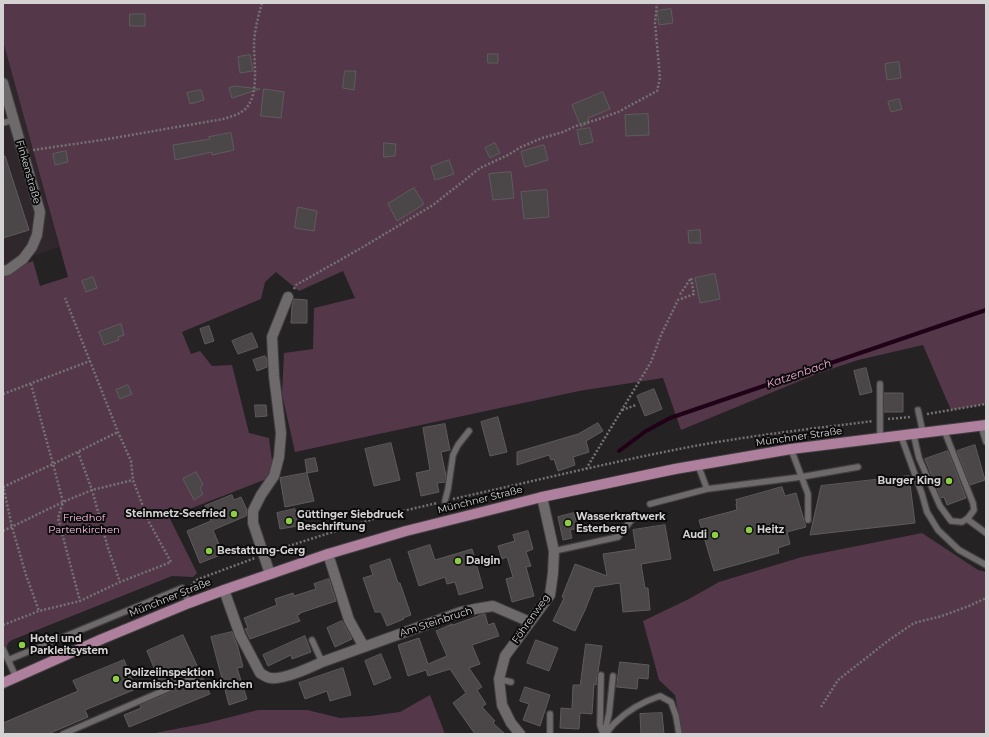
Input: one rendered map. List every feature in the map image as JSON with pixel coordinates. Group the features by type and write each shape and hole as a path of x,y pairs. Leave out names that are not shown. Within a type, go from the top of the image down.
{"main road":[{"name":"Münchner Straße","path":"3,683 102,639 189,603 328,554 406,531 542,497 675,469 791,449 984,425"}],"street":[{"name":"Finkenstraße","path":"3,83 40,212 37,235 32,247 23,259 3,272"},
{"path":"270,574 253,523 253,511 261,495 274,476 279,457 281,433 274,376 272,337 288,298"},
{"name":"Föhrenweg","path":"520,734 511,723 502,705 499,679 505,656 550,595 554,551 542,497"},
{"path":"328,554 349,620 364,647"},
{"name":"Am Steinbruch","path":"224,590 240,635 260,674 272,678 285,677 301,672 322,662 461,612 493,606 530,622"}],"lane":[{"path":"3,122 13,120"},
{"path":"880,384 880,438"},
{"path":"918,410 919,433 914,441 919,458 940,506 951,521 962,522 967,519 974,510 973,503 944,430"},
{"path":"984,425 986,442"},
{"path":"445,501 453,455 458,445 469,431"},
{"path":"900,436 922,494 927,512 938,530 959,550 986,566"},
{"path":"791,449 808,494 808,520"},
{"path":"698,465 707,489"},
{"path":"650,504 707,489 858,467"},
{"path":"554,551 618,536 633,518"},
{"path":"967,519 986,533"},
{"path":"8,660 182,588 189,603"},
{"path":"312,640 322,662"},
{"path":"3,649 16,677"},
{"path":"601,675 600,725 604,734"},
{"path":"604,734 613,676"},
{"path":"63,734 193,678"},
{"path":"499,679 512,682"},
{"path":"604,734 616,721 632,709 660,696 671,702 680,734"},
{"path":"550,714 550,734"}],"path":[{"path":"22,152 102,140 223,119 236,115 244,110 249,104 253,94 255,83 254,44 258,16 262,3"},
{"path":"288,298 296,285 363,247 432,205 480,168 542,138 618,112 657,91 660,78 655,23 657,3"},
{"path":"586,469 651,362 661,335 678,300 694,294 691,278 679,296"},
{"path":"3,625 39,611 80,601 120,582 171,562 150,522 133,480 131,460 118,432 65,298"},
{"path":"3,394 90,361"},
{"path":"31,384 63,502 58,518 80,601"},
{"path":"621,410 636,405"},
{"path":"39,611 26,575 12,527 3,487 118,432"},
{"path":"78,452 92,490 108,548 120,582"},
{"path":"3,531 63,502 92,490 133,480"},
{"path":"822,706 838,680 889,640 914,623 942,616 986,598"}],"shaded area":[{"path":"3,41 59,247 3,266"}],"green space":[{"name":"Friedhof Partenkirchen","path":"3,3 986,3 986,404 951,410 923,345 858,360 819,373 681,430 663,378 579,391 295,452 282,394 284,353 313,349 314,308 355,298 343,271 299,291 276,272 265,282 261,299 182,332 191,354 200,351 212,366 232,365 249,433 269,438 274,476 169,517 197,573 193,577 172,576 12,640 8,643 3,657 3,272 33,261 40,286 68,277 3,41"},
{"path":"922,533 978,570 986,572 986,734 682,734 675,695 659,680 643,621 689,599 719,582 802,557"},
{"path":"430,695 445,734 150,734 207,723 258,710 307,710 340,718 400,712"}],"building":[{"path":"671,9 673,23 659,25 657,11"},
{"path":"130,14 145,14 145,26 130,26"},
{"path":"488,54 498,54 498,63 488,63"},
{"path":"250,55 253,71 240,73 238,57"},
{"path":"899,62 901,78 887,80 885,64"},
{"path":"345,71 356,71 354,90 343,88"},
{"path":"235,86 260,89 232,98 229,88"},
{"path":"264,89 284,92 281,118 261,116"},
{"path":"201,90 204,100 190,104 187,93"},
{"path":"603,92 610,109 588,118 589,123 581,127 572,105"},
{"path":"899,99 902,109 891,112 888,102"},
{"path":"648,114 649,135 626,136 625,115"},
{"path":"590,128 593,142 580,145 577,130"},
{"path":"231,133 234,150 212,155 212,152 175,160 173,145 210,139 209,137"},
{"path":"384,143 396,144 395,156 384,157"},
{"path":"495,143 500,153 490,158 485,148"},
{"path":"544,145 548,160 525,167 521,152"},
{"path":"66,151 68,162 55,165 53,154"},
{"path":"3,156 5,156 29,230 3,238"},
{"path":"449,160 454,174 435,180 431,167"},
{"path":"511,172 514,198 493,200 489,174"},
{"path":"414,188 424,204 397,221 388,204"},
{"path":"547,190 549,217 524,219 521,192"},
{"path":"298,207 317,211 314,231 295,228"},
{"path":"700,230 701,243 689,243 688,231"},
{"path":"715,274 720,299 700,303 695,278"},
{"path":"93,277 97,288 86,292 82,281"},
{"path":"294,299 307,300 307,323 291,323"},
{"path":"121,324 124,335 118,337 119,340 104,345 99,332"},
{"path":"209,326 214,341 205,344 200,329"},
{"path":"252,333 258,347 238,354 232,341"},
{"path":"265,356 267,359 267,367 257,371 253,360"},
{"path":"866,368 872,392 860,395 854,371"},
{"path":"128,385 132,394 120,399 116,390"},
{"path":"654,389 662,409 645,416 637,396"},
{"path":"884,393 903,393 903,412 884,412"},
{"path":"255,405 266,405 267,416 256,417"},
{"path":"498,417 507,452 490,456 481,422"},
{"path":"598,423 603,431 586,441 589,452 573,457 575,465 558,471 554,459 551,460 549,455 517,465 517,452 578,434"},
{"path":"445,424 450,450 441,452 446,476 445,482 437,483 439,492 421,496 416,473 430,470 423,428"},
{"path":"391,443 400,480 374,486 365,449"},
{"path":"975,445 985,480 970,485 957,451"},
{"name":"Burger King","path":"948,451 966,498 947,505 944,497 941,498 925,459"},
{"path":"315,458 318,471 307,473 305,460"},
{"path":"196,472 203,484 200,488 203,494 194,500 183,479"},
{"path":"307,473 314,501 285,507 280,478"},
{"name":"Heitz","path":"909,476 915,523 810,535 821,486"},
{"name":"Heitz","path":"782,487 785,496 796,493 806,527 787,532 790,544 778,548 779,553 714,571 699,520 737,510 736,500"},
{"path":"232,495 234,500 241,497 247,510 246,516 213,530 223,554 200,563 187,531 211,521 205,506"},
{"path":"295,509 298,526 280,529 277,513"},
{"name":"Wasserkraftwerk Esterberg","path":"574,513 578,528 570,530 572,538 563,540 558,517"},
{"path":"665,525 671,559 641,564 645,588 648,588 650,610 623,612 620,583 594,587 575,631 553,621 564,598 562,597 575,564 607,576 603,554 636,549 633,530"},
{"path":"528,531 533,549 526,552 531,566 526,567 534,596 512,602 506,579 513,577 507,557 502,559 498,546 515,541 513,535"},
{"path":"430,545 435,560 472,549 483,588 459,595 455,582 447,584 445,577 419,586 408,552"},
{"path":"390,559 411,615 387,626 381,612 375,612 363,578 373,575 370,566"},
{"path":"329,579 336,601 300,613 297,615 300,621 250,639 245,629 248,628 244,618 277,605 275,599 293,593 294,596 316,589 314,584"},
{"path":"485,614 488,625 494,623 499,636 472,645 480,664 469,668 482,687 477,690 486,704 482,707 495,721 493,723 505,734 475,734 453,703 466,693 450,669 428,676 426,670 408,676 398,645 419,638 428,664 447,656 436,631 452,624"},
{"path":"342,621 352,639 335,647 327,628"},
{"path":"232,632 243,667 237,668 247,699 229,705 211,637"},
{"path":"183,635 210,694 129,727 124,715 141,708 140,705 197,680 197,676 192,674 162,687 147,651"},
{"path":"305,636 311,652 292,659 291,655 268,666 263,655"},
{"path":"536,640 558,648 549,671 527,663"},
{"path":"586,644 602,646 596,685 594,684 592,714 580,713 579,729 560,728 561,708 572,709 573,685 580,685"},
{"path":"381,654 391,678 374,685 365,661"},
{"path":"124,660 136,689 85,710 88,717 48,734 6,734 3,723 78,691 73,681"},
{"path":"620,662 649,665 648,679 638,678 637,689 617,687"},
{"path":"343,668 351,695 330,701 327,691 305,699 299,683"},
{"path":"525,687 550,695 540,726 523,720 529,704 520,701"},
{"path":"662,713 664,734 641,734 640,714"}],"waterway":[{"name":"Katzenbach","path":"619,451 646,431 670,418 986,310"}],"place":[{"name":"Burger King","path":"949,481"},
{"name":"Steinmetz-Seefried","path":"234,514"},
{"name":"Güttinger Siebdruck Beschriftung","path":"289,521"},
{"name":"Wasserkraftwerk Esterberg","path":"568,523"},
{"name":"Heitz","path":"749,530"},
{"name":"Audi","path":"715,535"},
{"name":"Bestattung-Gerg","path":"209,551"},
{"name":"Dalgin","path":"458,561"},
{"name":"Hotel und Parkleitsystem","path":"22,645"},
{"name":"Polizeiinspektion Garmisch-Partenkirchen","path":"116,679"}]}
